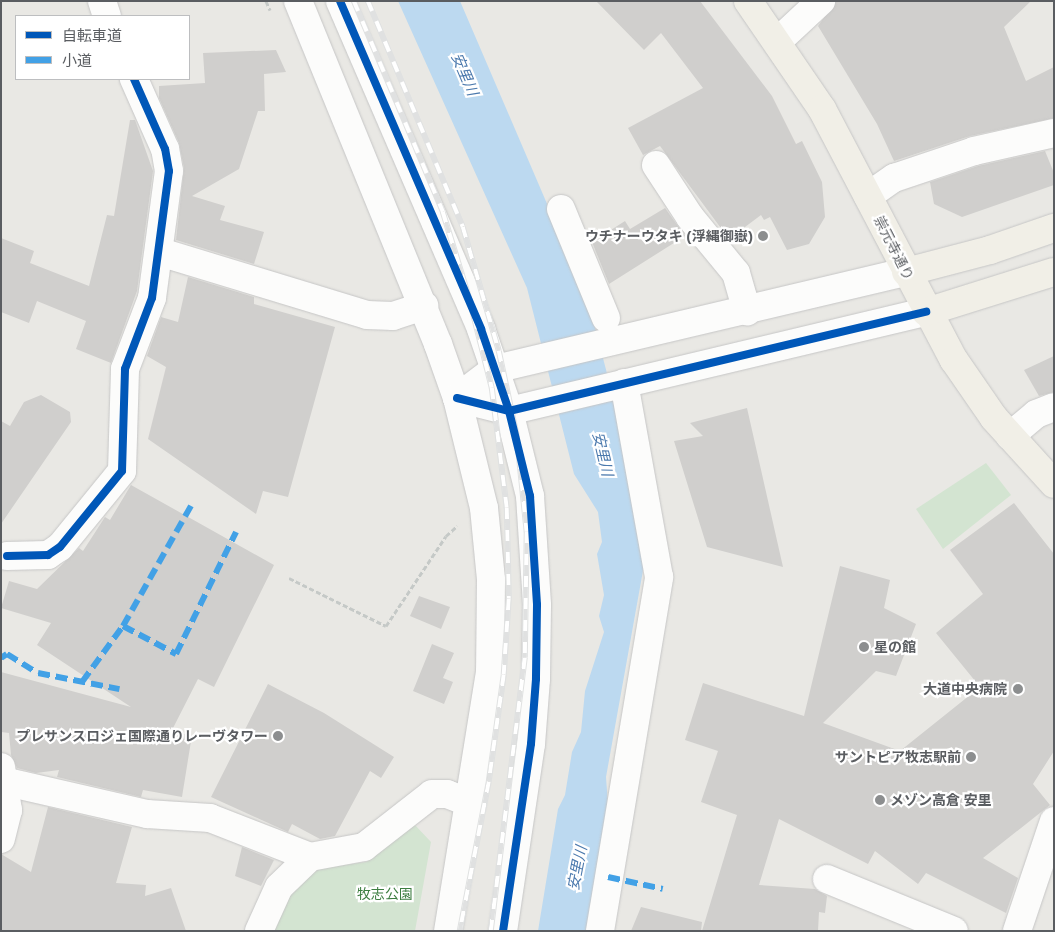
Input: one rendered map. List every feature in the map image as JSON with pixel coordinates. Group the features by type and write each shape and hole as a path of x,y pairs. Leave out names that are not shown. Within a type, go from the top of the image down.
{"main road":[{"name":"崇元寺通り","path":"748,1 778,41 822,109 926,312 976,393 1010,436 1054,484"},
{"path":"906,272 990,250 1054,228"},
{"path":"926,312 1054,272"}],"street":[{"path":"102,1 107,15"},
{"path":"298,1 424,306 457,398 484,508 492,597 490,672 471,803 448,931"},
{"path":"340,1 444,240 495,369 509,412 530,496 537,605 531,744 502,931"},
{"path":"778,41 821,1"},
{"path":"3,554 48,555 60,547 122,471 125,369 152,298 160,252 169,171 165,149 134,80"},
{"path":"868,196 903,175 974,151 1054,133"},
{"path":"656,165 690,217 736,273 747,311"},
{"path":"561,209 606,318"},
{"path":"160,252 367,315 393,316 424,306"},
{"path":"457,398 495,369 608,345 906,272"},
{"path":"457,398 509,412 926,312"},
{"path":"600,931 658,577 621,384"},
{"path":"1010,436 1036,414 1054,407"},
{"path":"1,839 8,810 4,775 147,814 210,818 310,857 364,847 432,794 447,794 471,803"},
{"path":"1017,931 1054,821"},
{"path":"259,931 278,887 310,857"},
{"path":"828,880 954,931"}],"path":[{"path":"289,578 386,626 446,536 457,526"}],"green space":[{"path":"986,463 1011,495 943,549 916,509"},
{"name":"牧志公園","path":"414,824 431,842 415,931 271,931 281,903 302,880 321,868 366,862"}],"water":[{"name":"安里川","path":"398,1 460,1 587,297 621,427 644,565 606,777 608,805 586,931 538,931 558,809 565,795 572,752 581,732 585,691 604,632 599,616 604,595 597,554 602,542 598,512 574,474 527,288"}],"building":[{"path":"596,1 700,1 772,96 796,144 802,141 822,182 825,217 809,244 787,250 770,217 764,220 761,215 729,239 660,146 643,155 628,128 703,88 661,33 644,50"},
{"path":"836,1 1031,1 1004,27 1026,81 1054,67 1054,118 970,136 894,161 877,124 818,26"},
{"path":"276,50 286,72 264,74 265,111 258,111 239,169 192,196 225,206 220,220 264,232 254,264 176,240 184,168 179,143 159,98 159,86 205,83 203,53"},
{"path":"130,120 135,120 153,171 137,291 111,363 76,349 86,321 37,301 29,323 1,312 1,238 34,251 30,263 89,286 107,215 114,216"},
{"path":"1045,151 1054,173 1054,185 962,217 934,204 930,182 978,166"},
{"path":"665,208 685,236 609,284 592,242 625,221 630,229"},
{"path":"188,277 254,297 254,304 335,327 288,497 263,491 256,514 148,439 166,367 147,356 161,317 178,322"},
{"path":"1054,356 1054,392 1039,396 1024,370"},
{"path":"41,395 70,412 71,422 1,524 1,421 10,426 24,402"},
{"path":"747,408 783,567 707,547 674,441 703,436 690,423"},
{"path":"131,485 274,565 214,687 198,679 171,732 192,735 182,797 143,790 141,797 57,777 59,770 36,773 17,768 11,755 9,733 1,732 1,672 131,707 37,645 51,623 1,608 9,581 37,589 79,548 83,551 105,517 110,520"},
{"path":"1014,503 1054,554 1054,751 1033,784 1050,805 983,858 1018,878 1006,913 926,873 918,884 875,851 868,864 779,819 759,885 815,889 827,896 825,913 819,912 818,931 702,931 737,815 701,802 718,751 685,740 703,683 804,716 840,566 890,580 884,608 916,624 896,676 876,671 823,723 900,751 980,687 936,633 983,594 950,550"},
{"path":"419,596 450,607 441,629 410,616"},
{"path":"432,644 454,653 443,678 453,682 444,704 413,691"},
{"path":"268,684 324,713 394,757 381,778 370,771 335,836 320,839 292,824 288,832 211,797"},
{"path":"48,807 132,827 116,883 146,885 145,896 171,888 186,931 1,931 1,854 31,872"},
{"path":"242,847 274,860 261,886 235,876"},
{"path":"641,907 702,922 701,931 631,931"}],"railway":[{"path":"354,1 443,212 469,297 492,388 507,508 509,599 504,675 489,782 460,931"},
{"path":"368,1 463,227 499,351 517,436 527,532 525,658 491,931"}],"marked path":[{"path":"82,682 123,626 191,506"},
{"path":"123,626 176,654 236,532"},
{"path":"1,658 7,654 38,673 119,689"},
{"path":"608,877 663,889"}],"cycle path":[{"path":"340,1 481,329 509,411 530,496 537,605 536,679 531,744 503,931"},
{"path":"7,556 48,555 60,547 122,471 125,369 152,298 169,171 165,149 134,80"},
{"path":"457,398 509,411 926,312"}],"place":[{"name":"ウチナーウタキ (浮縄御嶽)","path":"763,236"},
{"name":"星の館","path":"864,647"},
{"name":"大道中央病院","path":"1018,689"},
{"name":"プレサンスロジェ国際通りレーヴタワー","path":"278,736"},
{"name":"サントピア牧志駅前","path":"971,757"},
{"name":"メゾン高倉 安里","path":"880,800"}]}
